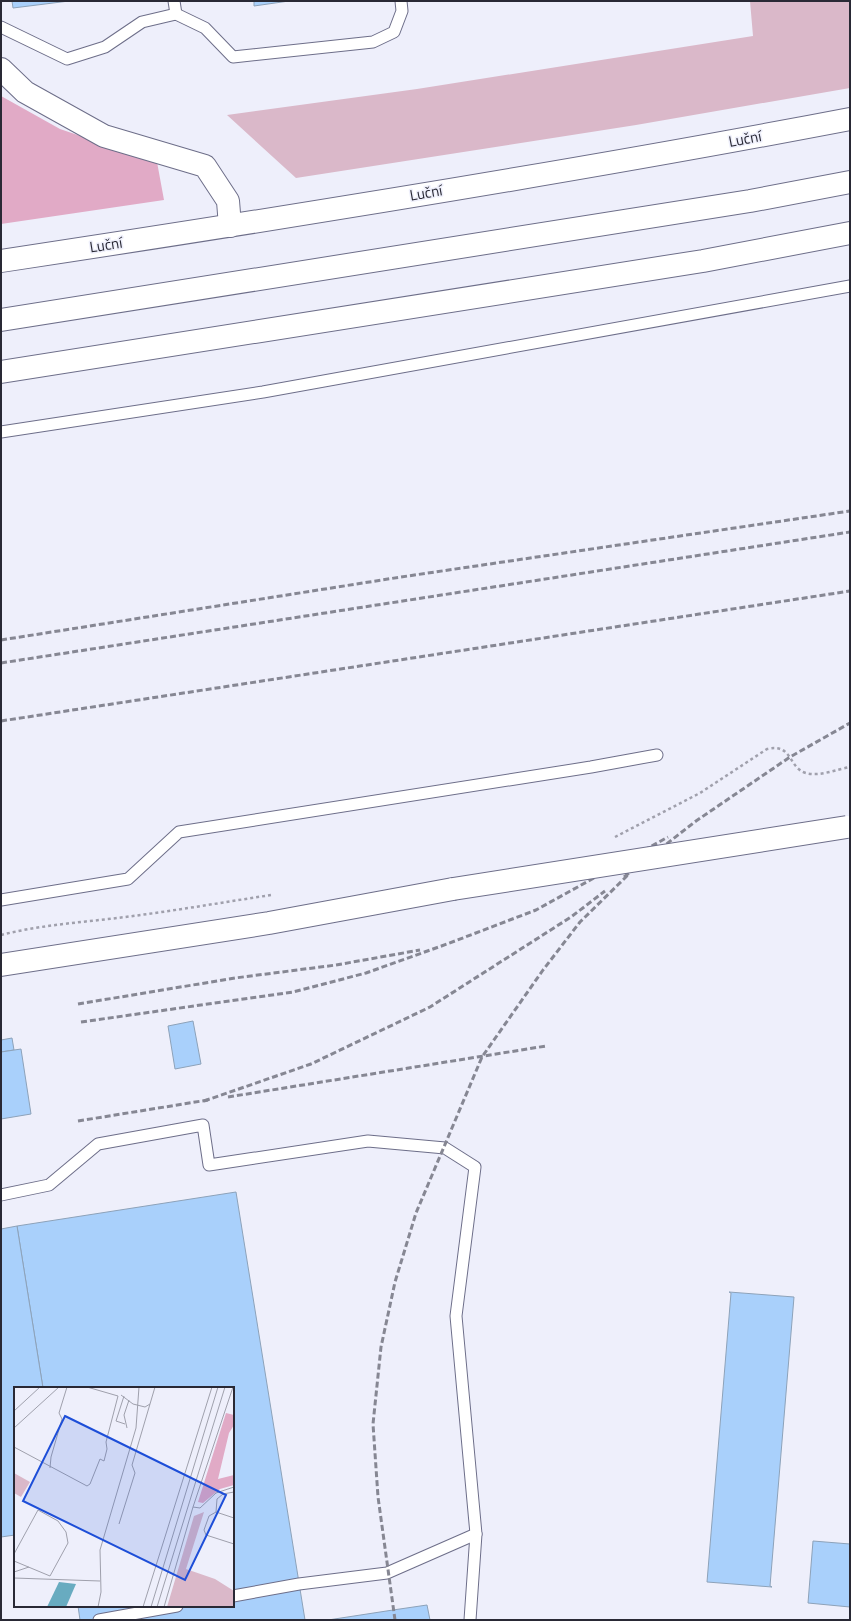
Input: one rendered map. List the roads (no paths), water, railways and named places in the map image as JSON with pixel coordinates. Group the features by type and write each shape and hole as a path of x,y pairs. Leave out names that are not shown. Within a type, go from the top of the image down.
{"main road":[{"path":"1,69 25,92 104,136 204,166 228,201 230,226"},
{"name":"Luční","path":"1,261 230,226 726,143 850,119"},
{"path":"1,320 750,201 850,182"},
{"path":"1,372 696,262 850,233"},
{"path":"1,965 269,923 453,890 849,827"}],"lane":[{"path":"174,1 176,14"},
{"path":"1,27 67,59 105,47 142,22 176,14 205,28 233,57 373,42 394,32 402,11 401,1"},
{"path":"1,432 263,392 850,286"},
{"path":"1,900 128,879 179,832 583,768 656,755"},
{"path":"1,1195 49,1186 98,1144 203,1125 210,1165 368,1141 445,1148 475,1167 456,1316 476,1534 470,1620"},
{"path":"234,1596 299,1584 387,1573 476,1534"},
{"path":"99,1620 171,1607"}],"railway":[{"path":"1,640 401,577 850,511"},
{"path":"1,663 850,532"},
{"path":"1,721 850,591"},
{"path":"624,877 696,821 790,757 850,723"},
{"path":"81,1022 293,992 366,973 536,910 668,837"},
{"path":"395,1620 378,1497 373,1424 381,1347 395,1282 416,1213 482,1057 543,970 580,922 629,874"},
{"path":"204,1101 311,1064 430,1007 571,917 605,891"},
{"path":"78,1004 235,978 336,965 420,950"},
{"path":"228,1097 546,1046"},
{"path":"78,1121 208,1100"}]}
